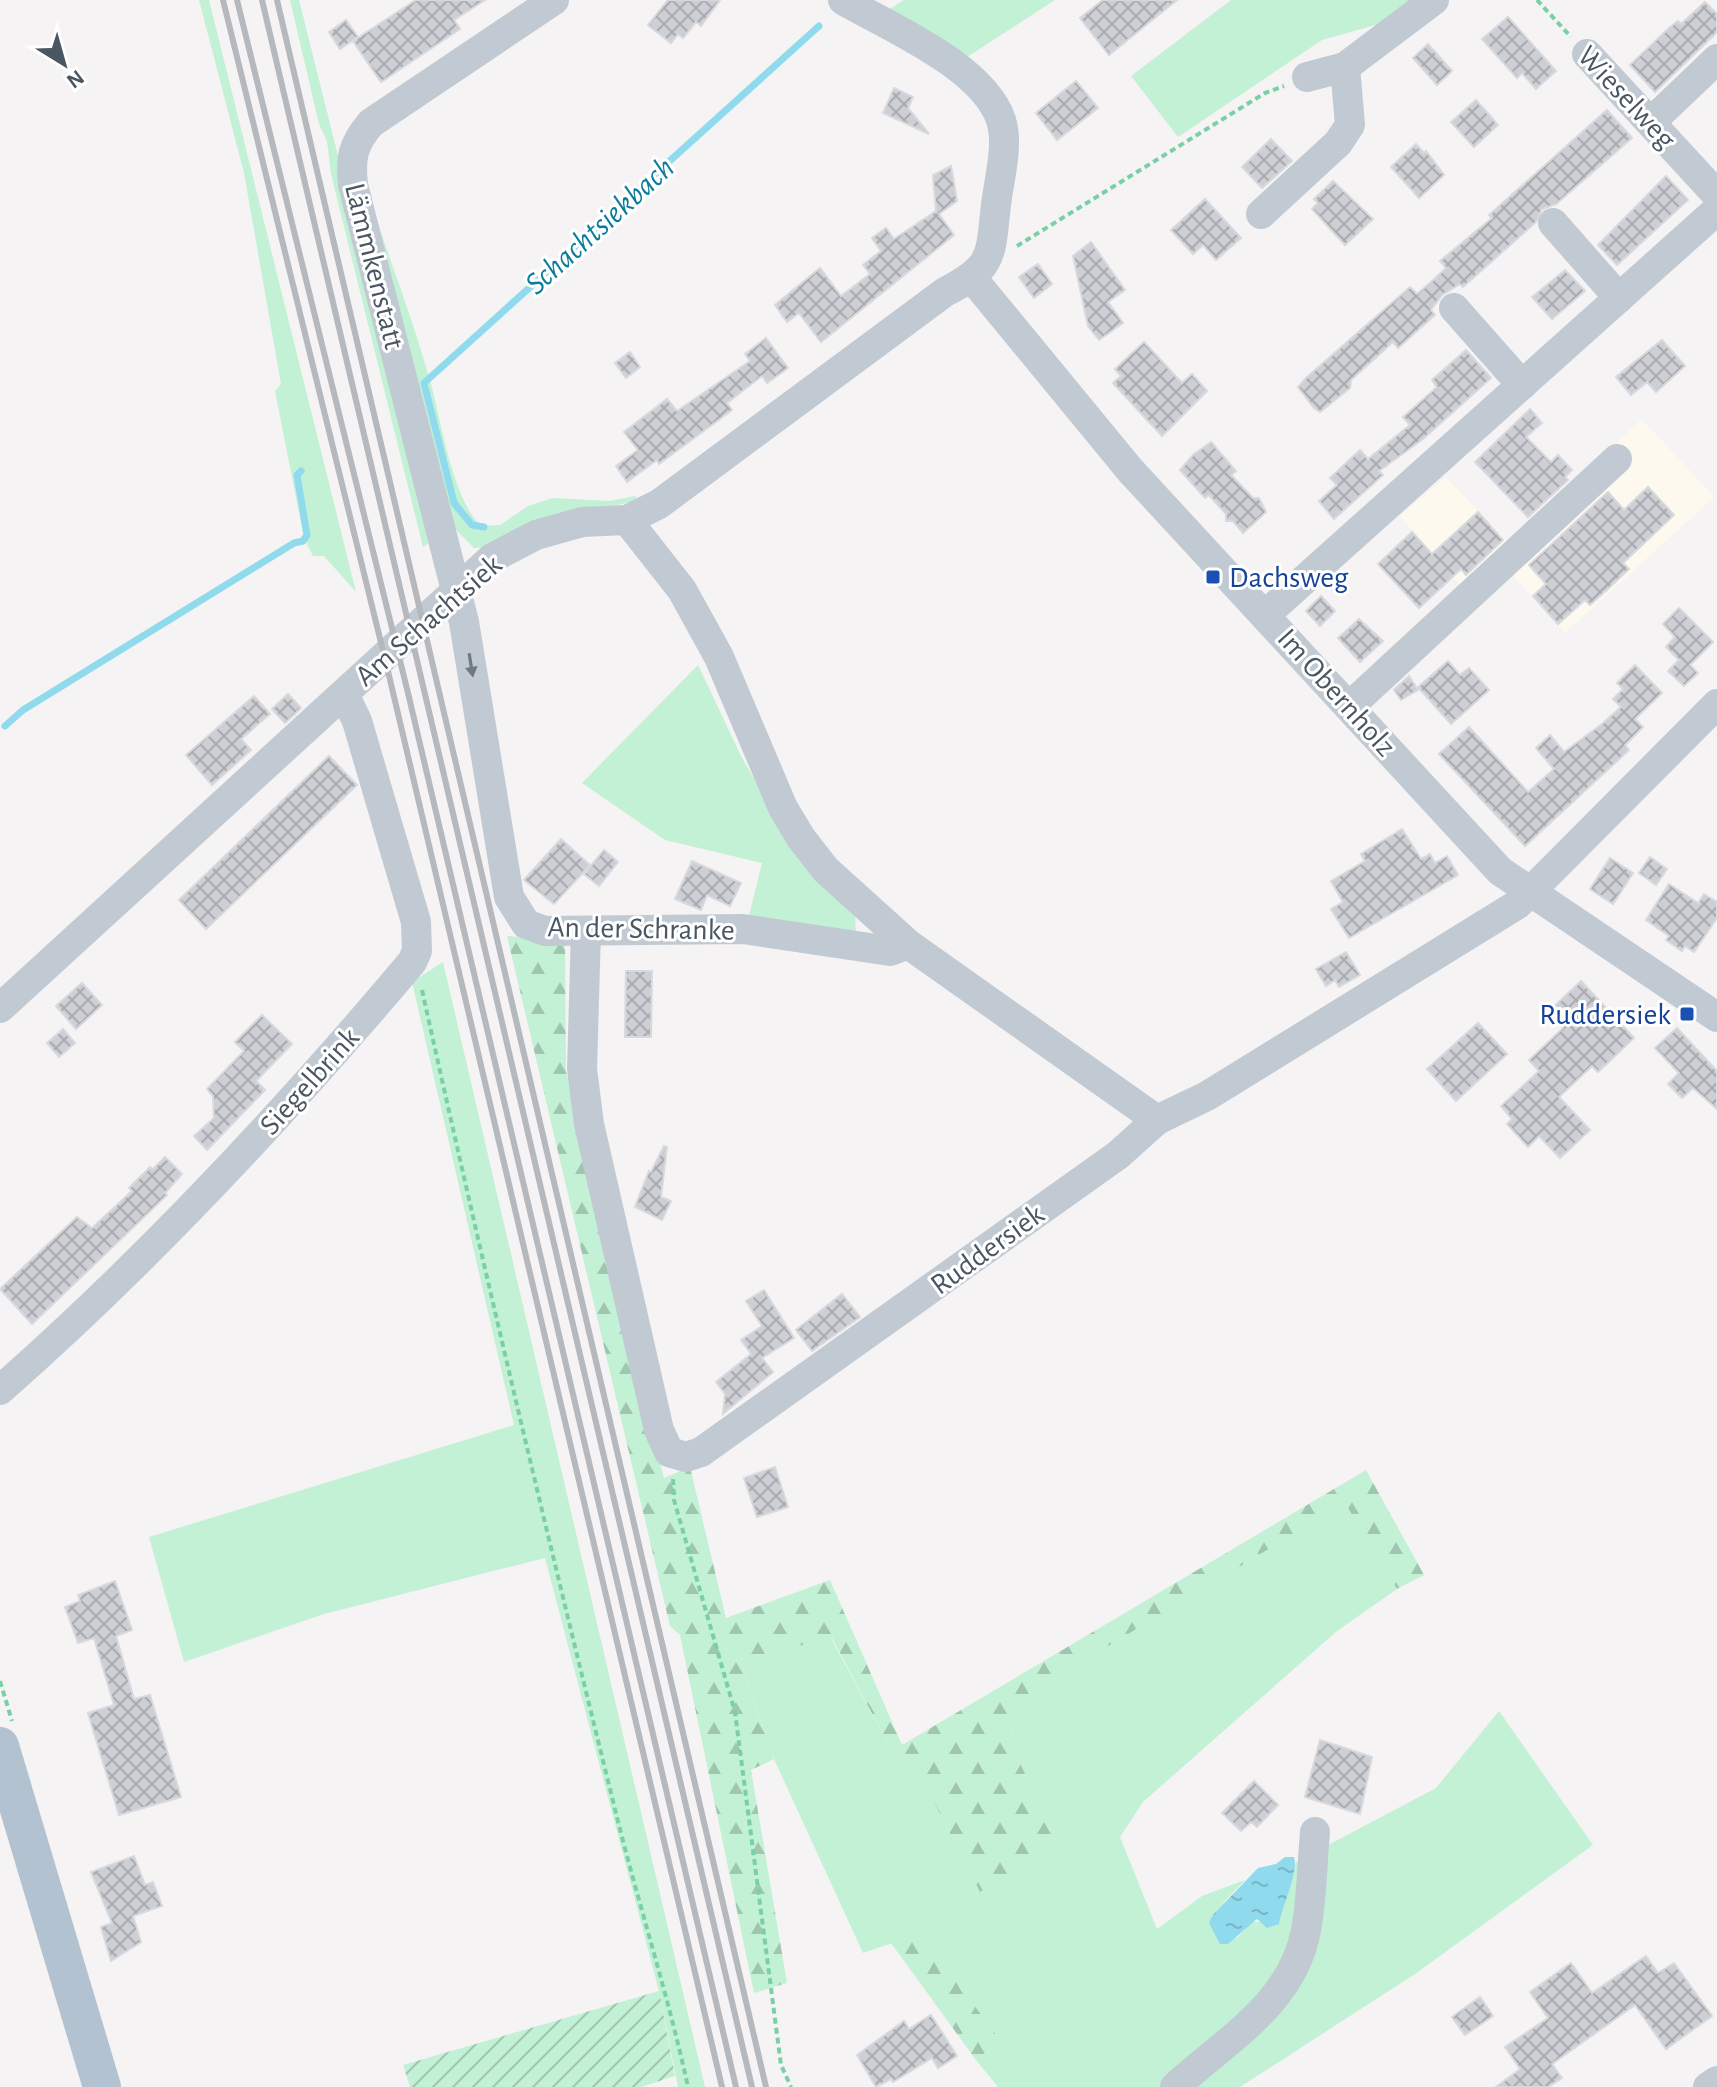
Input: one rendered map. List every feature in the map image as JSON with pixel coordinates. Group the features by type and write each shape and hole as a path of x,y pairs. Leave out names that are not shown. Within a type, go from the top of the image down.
{"main road":[{"path":"0,1746 102,2087"}],"street":[{"name":"Lämmkenstatt","path":"456,588 353,185 350,158 356,140 371,123 554,0"},
{"path":"843,0 959,67 981,88 1001,121 1003,142 979,270"},
{"path":"1307,77 1345,67 1434,0"},
{"name":"Wieselweg","path":"1587,54 1717,195"},
{"path":"1651,122 1717,59"},
{"path":"1261,214 1338,143 1350,125 1345,67"},
{"path":"1266,614 1717,210"},
{"path":"1553,223 1619,298"},
{"name":"Am Schachtsiek","path":"0,1008 492,558 536,535 582,522 627,520 659,504 979,270"},
{"name":"Im Obernholz","path":"979,270 1130,470 1500,871 1528,893 1660,976 1717,1017"},
{"path":"1454,308 1522,385"},
{"path":"1350,706 1617,459"},
{"path":"627,520 682,590 719,657 757,749 801,838 826,870 908,944 1157,1120"},
{"name":"An der Schranke","path":"456,588 509,897 526,924 545,931 743,929 890,951 908,944"},
{"path":"344,694 357,721 416,922 417,951 412,962"},
{"name":"Ruddersiek","path":"676,1456 701,1452 1118,1155 1157,1120 1207,1096 1518,904 1717,704"},
{"path":"586,931 582,1069 589,1124 659,1430 669,1452 676,1456"},
{"name":"Siegelbrink","path":"0,1390 188,1212 323,1068 412,962"},
{"path":"1175,2087 1231,2042 1273,2001 1293,1968 1306,1932 1315,1832"},
{"path":"1708,2087 1717,2081"}],"path":[{"name":"Wieselweg","path":"1537,0 1587,54"},
{"path":"979,270 1265,93 1307,77"},
{"path":"412,962 419,974 491,1305 617,1817 669,1997 688,2087"},
{"path":"676,1456 674,1500 735,1712 781,2065 791,2087"}],"shaded area":[{"path":"1642,419 1714,497 1565,633 1508,570 1474,601 1400,516 1446,477 1510,544"}],"green space":[{"path":"199,0 209,0 356,592 324,556 313,556 304,538 275,391 281,384 244,173"},
{"path":"290,0 299,0 434,539 423,547 331,174 327,141 319,124"},
{"path":"904,0 1055,0 961,61 885,12"},
{"path":"1231,0 1411,0 1386,22 1322,40 1178,137 1131,76"},
{"path":"375,215 425,363 449,459 463,498 481,526 500,525 528,506 553,498 610,501 635,496 638,500 536,525 489,547 474,548 454,528"},
{"path":"698,665 742,758 788,836 855,911 856,937 748,920 762,863 665,840 582,783"},
{"path":"507,936 565,941 566,1071 664,1478 690,1467 726,1618 830,1580 902,1745 1366,1470 1424,1575 1397,1589 1345,1503 1022,1698 1009,1739 1056,1841 980,1892 914,1763 894,1755 832,1638 740,1660 774,1759 751,1770 787,1983 754,1993 680,1635 670,1626"},
{"path":"443,962 705,2087 678,2087 659,1991 545,1558 324,1614 184,1662 149,1537 514,1425 412,982"},
{"path":"1345,1502 1397,1589 1337,1631 1143,1802 1120,1837 1157,1929 1202,1896 1245,1880 1223,1903 1237,1938 1252,1922 1262,1922 1283,1899 1296,1862 1436,1788 1499,1711 1593,1845 1415,1974 1240,2087 998,2087 976,2060 1001,2042 921,1933 863,1953 774,1759 740,1660 831,1638 894,1755 914,1763 980,1891 1056,1841 1009,1739 1022,1698"},
{"path":"921,1932 1001,2042 976,2060 891,1943"},
{"path":"659,1991 675,2076 641,2087 410,2087 403,2065"}],"water":[{"path":"1285,1857 1294,1857 1295,1863 1279,1924 1267,1928 1257,1919 1228,1944 1220,1944 1209,1923 1212,1916 1258,1868 1276,1864"}],"building":[{"path":"416,0 485,0 454,20 460,29 381,82 353,41"},
{"path":"668,0 720,0 701,26 696,22 683,38 678,34 671,43 648,25"},
{"path":"1103,0 1177,0 1109,55 1080,18"},
{"path":"1705,2 1717,14 1717,32 1655,92 1630,65 1670,27 1678,21 1681,24"},
{"path":"1508,17 1556,71 1536,89 1522,73 1517,78 1482,39"},
{"path":"346,20 358,37 340,49 329,32"},
{"path":"1428,44 1452,71 1437,85 1413,58"},
{"path":"1076,81 1098,108 1057,140 1036,113"},
{"path":"894,88 913,97 908,108 929,134 883,113"},
{"path":"1476,100 1498,125 1474,147 1451,122"},
{"path":"1607,110 1632,138 1556,204 1542,209 1536,222 1463,287 1460,284 1442,295 1431,310 1435,315 1398,348 1393,342 1351,380 1350,388 1320,412 1314,408 1298,387 1307,377 1410,287 1417,294 1431,282 1446,268 1440,261 1492,218 1489,215"},
{"path":"1271,139 1292,161 1262,188 1242,167"},
{"path":"1416,144 1424,153 1426,151 1444,175 1419,198 1391,167"},
{"path":"951,166 957,201 939,214 954,235 821,342 799,313 787,322 775,305 820,268 841,296 870,274 863,265 881,251 872,238 886,228 894,239 936,211 933,175"},
{"path":"1666,176 1688,200 1617,265 1598,245"},
{"path":"1333,181 1373,219 1345,245 1312,209 1318,203 1314,199"},
{"path":"1205,199 1241,238 1216,260 1203,245 1193,254 1171,230"},
{"path":"1091,242 1125,290 1108,302 1123,323 1099,340 1088,326 1073,256"},
{"path":"1038,264 1052,284 1034,298 1019,277"},
{"path":"1565,270 1585,291 1552,319 1532,297"},
{"path":"766,338 788,368 767,383 762,376 727,403 732,410 659,464 657,460 627,482 616,466 638,450 624,432 667,399 677,411 750,361 745,354"},
{"path":"1662,340 1685,366 1656,392 1647,382 1631,395 1616,377"},
{"path":"1144,342 1182,383 1192,374 1207,391 1162,436 1113,383 1121,376 1115,369"},
{"path":"1466,350 1491,378 1423,439 1379,471 1383,475 1334,519 1319,501 1337,485 1330,478 1360,450 1368,459 1410,425 1403,417 1437,387 1432,380"},
{"path":"630,352 640,367 626,378 615,363"},
{"path":"1530,409 1542,423 1526,437 1551,462 1558,455 1572,470 1565,477 1568,480 1528,517 1475,462"},
{"path":"1211,442 1236,471 1231,475 1253,498 1259,498 1266,512 1243,533 1233,521 1226,521 1226,514 1209,495 1205,498 1180,470 1193,455"},
{"path":"1648,487 1674,515 1623,563 1629,569 1609,588 1590,605 1585,600 1558,624 1533,596 1546,584 1529,565 1608,492 1624,510"},
{"path":"1478,512 1503,540 1466,575 1461,569 1419,608 1378,564 1412,532 1432,554"},
{"path":"1321,596 1335,611 1320,626 1306,611"},
{"path":"1679,608 1713,642 1690,665 1698,673 1684,686 1668,671 1679,660 1666,647 1675,637 1663,624"},
{"path":"1359,619 1383,641 1360,662 1338,638"},
{"path":"1448,661 1460,675 1469,668 1489,690 1451,724 1418,687"},
{"path":"1635,665 1662,693 1635,719 1643,727 1625,745 1629,750 1525,846 1439,754 1469,727 1528,792 1554,769 1536,748 1550,735 1564,752 1602,724 1621,707 1613,699 1623,689 1617,683"},
{"path":"1409,676 1418,690 1401,700 1394,690"},
{"path":"288,694 301,708 285,723 272,709"},
{"path":"254,696 270,714 241,739 251,750 212,785 186,755"},
{"path":"329,756 357,785 206,929 179,900"},
{"path":"1402,829 1421,859 1430,854 1435,863 1447,856 1458,875 1349,938 1331,909 1343,902 1331,881 1365,861 1361,854"},
{"path":"561,839 590,865 554,904 524,880"},
{"path":"604,850 618,862 599,886 584,874"},
{"path":"1650,857 1667,869 1656,885 1639,873"},
{"path":"1610,858 1633,873 1613,904 1590,889"},
{"path":"692,861 741,883 730,906 707,895 701,910 675,899"},
{"path":"1669,884 1698,903 1704,894 1717,902 1717,918 1694,952 1685,946 1682,951 1666,940 1669,936 1646,920"},
{"path":"1346,952 1360,975 1339,987 1335,980 1326,986 1316,969"},
{"path":"626,971 652,971 651,1037 625,1037"},
{"path":"1581,981 1634,1038 1598,1072 1592,1066 1559,1097 1590,1130 1560,1158 1539,1136 1528,1147 1507,1124 1512,1119 1501,1106 1539,1071 1529,1060 1563,1028 1548,1012"},
{"path":"82,983 102,1005 76,1029 56,1006"},
{"path":"262,1015 292,1044 256,1081 265,1090 207,1150 194,1136 214,1118 213,1096 207,1089 244,1051 235,1042"},
{"path":"1478,1023 1507,1054 1456,1101 1427,1069"},
{"path":"1677,1028 1717,1071 1717,1109 1693,1088 1682,1098 1668,1084 1679,1073 1655,1048"},
{"path":"63,1029 75,1043 59,1057 47,1043"},
{"path":"664,1146 667,1147 661,1197 671,1201 662,1220 635,1207 649,1171"},
{"path":"165,1157 182,1174 165,1193 167,1195 32,1324 0,1289 77,1217 92,1228 132,1191 129,1188 150,1167 153,1169"},
{"path":"764,1290 794,1338 762,1358 773,1372 723,1414 725,1394 716,1382 751,1354 741,1340 762,1326 746,1301"},
{"path":"842,1294 860,1317 812,1351 796,1330"},
{"path":"775,1467 788,1507 757,1517 744,1478"},
{"path":"115,1581 132,1630 116,1636 134,1699 150,1695 181,1797 119,1815 88,1713 114,1705 94,1638 78,1643 65,1607 80,1601 78,1595"},
{"path":"1320,1740 1372,1757 1360,1814 1305,1797"},
{"path":"1254,1781 1278,1805 1257,1827 1251,1822 1241,1831 1222,1813"},
{"path":"134,1856 145,1885 153,1882 162,1906 133,1916 141,1942 111,1961 101,1927 112,1923 91,1872"},
{"path":"1646,1956 1658,1973 1674,1963 1712,2016 1666,2049 1635,2005 1552,2064 1562,2078 1548,2087 1496,2087 1520,2069 1505,2047 1548,2018 1530,1992 1571,1963 1592,1993"},
{"path":"1480,1997 1493,2016 1465,2035 1452,2017"},
{"path":"931,2015 957,2056 938,2068 932,2058 893,2082 891,2079 876,2087 857,2055 904,2021 909,2029"}],"waterway":[{"name":"Schachtsiekbach","path":"484,527 472,525 454,503 424,383 819,26"},
{"name":"Schachtsiekbach","path":"5,726 23,710 294,543 303,541 307,535 297,475 301,471"}],"railway":[{"path":"223,0 387,667 722,2087"},
{"path":"237,0 408,693 736,2087"},
{"path":"262,0 752,2087"},
{"path":"277,0 766,2087"}],"place":[{"name":"Dachsweg","path":"1213,577"},
{"name":"Ruddersiek","path":"1687,1014"}]}
